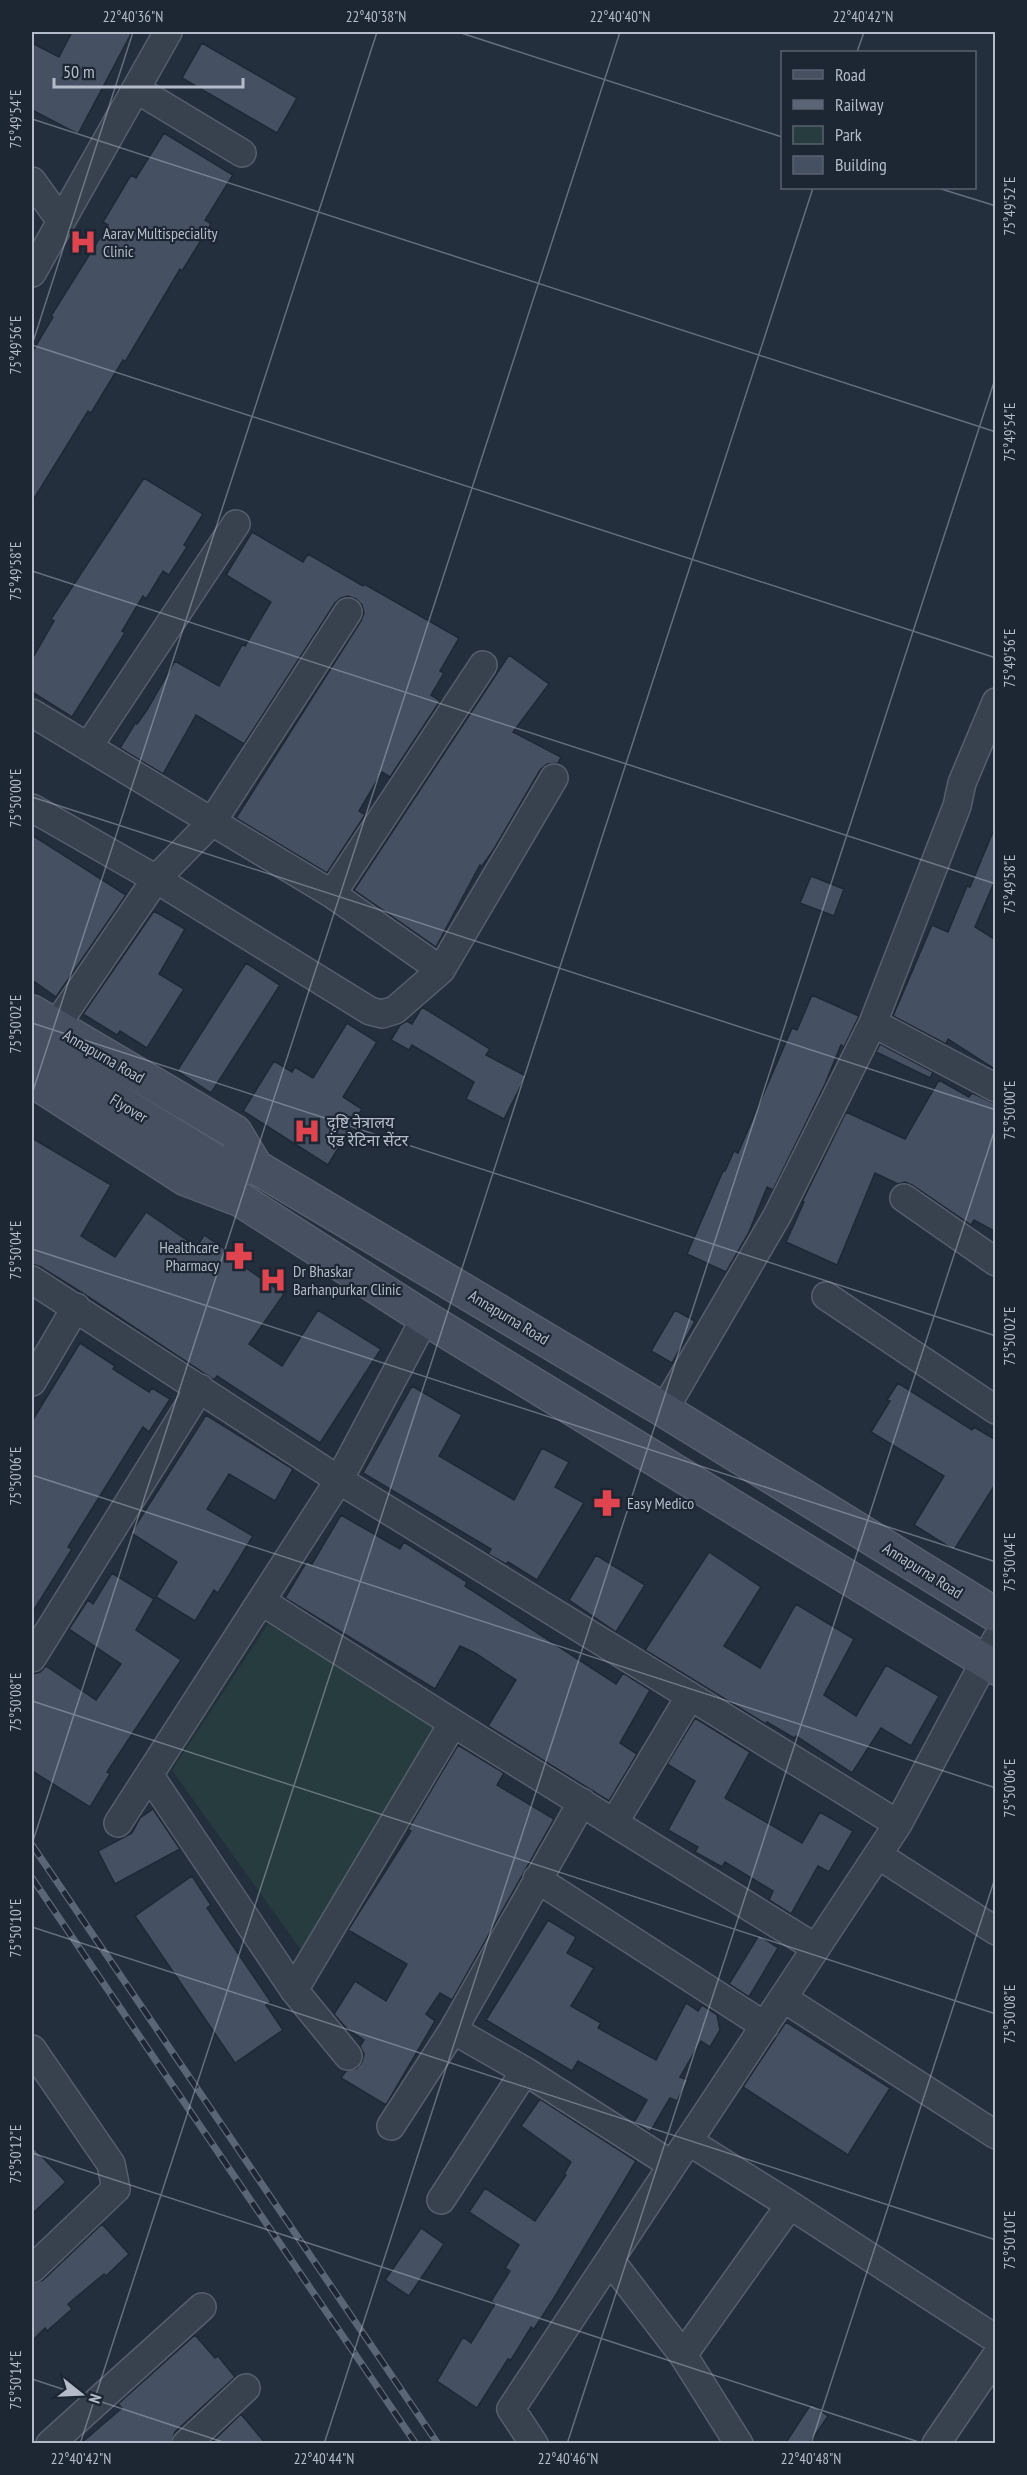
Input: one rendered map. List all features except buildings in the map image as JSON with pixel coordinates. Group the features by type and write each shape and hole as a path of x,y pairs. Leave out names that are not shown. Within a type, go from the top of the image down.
{"main road":[{"name":"Annapurna Road","path":"43,1020 235,1132 231,1164 664,1410 996,1615"},
{"name":"Flyover","path":"32,1049 231,1164"},
{"path":"32,1080 186,1179 241,1200 425,1318 991,1656"},
{"path":"231,1164 241,1200"}],"street":[{"path":"32,273 168,32"},
{"path":"136,89 242,153"},
{"path":"32,181 61,221"},
{"path":"88,747 236,524"},
{"path":"43,1020 156,879 212,822 348,612"},
{"path":"332,894 483,665"},
{"path":"664,1410 777,1216 873,1023 989,733 996,702"},
{"path":"32,713 332,894 441,970"},
{"path":"32,808 156,879 370,1011 382,1014 395,1010 441,970 554,778"},
{"path":"873,1023 996,1088"},
{"path":"904,1198 996,1262"},
{"path":"32,1280 339,1480 898,1824"},
{"path":"826,1296 996,1410"},
{"path":"32,1382 76,1307"},
{"path":"118,1823 339,1480 425,1318"},
{"path":"32,1658 200,1388"},
{"path":"261,1601 816,1948"},
{"path":"534,2444 511,2409 898,1824 991,1656"},
{"path":"614,1823 690,1696"},
{"path":"294,1990 453,1723"},
{"path":"150,1776 294,1990 348,2056"},
{"path":"391,2126 453,2030 582,1802"},
{"path":"878,1855 996,1931"},
{"path":"537,1880 765,2026"},
{"path":"783,1998 996,2135"},
{"path":"453,2030 525,2071 672,2165"},
{"path":"32,2053 111,2164 116,2189 32,2269"},
{"path":"441,2200 525,2071"},
{"path":"688,2141 996,2340"},
{"path":"683,2355 790,2205"},
{"path":"610,2260 683,2355 739,2444"},
{"path":"50,2444 202,2307"},
{"path":"936,2444 996,2356"},
{"path":"186,2444 246,2388"}],"green space":[{"path":"268,1624 440,1727 306,1957 172,1770"}],"railway":[{"path":"32,1845 438,2444"},
{"path":"32,1878 416,2444"}],"place":[{"name":"Aarav Multispeciality Clinic","path":"83,242"},
{"name":"दृष्टि नेत्रालय एंड रेटिना सेंटर","path":"307,1131"},
{"name":"Healthcare Pharmacy","path":"239,1256"},
{"name":"Dr Bhaskar Barhanpurkar Clinic","path":"273,1280"},
{"name":"Easy Medico","path":"607,1503"}]}
